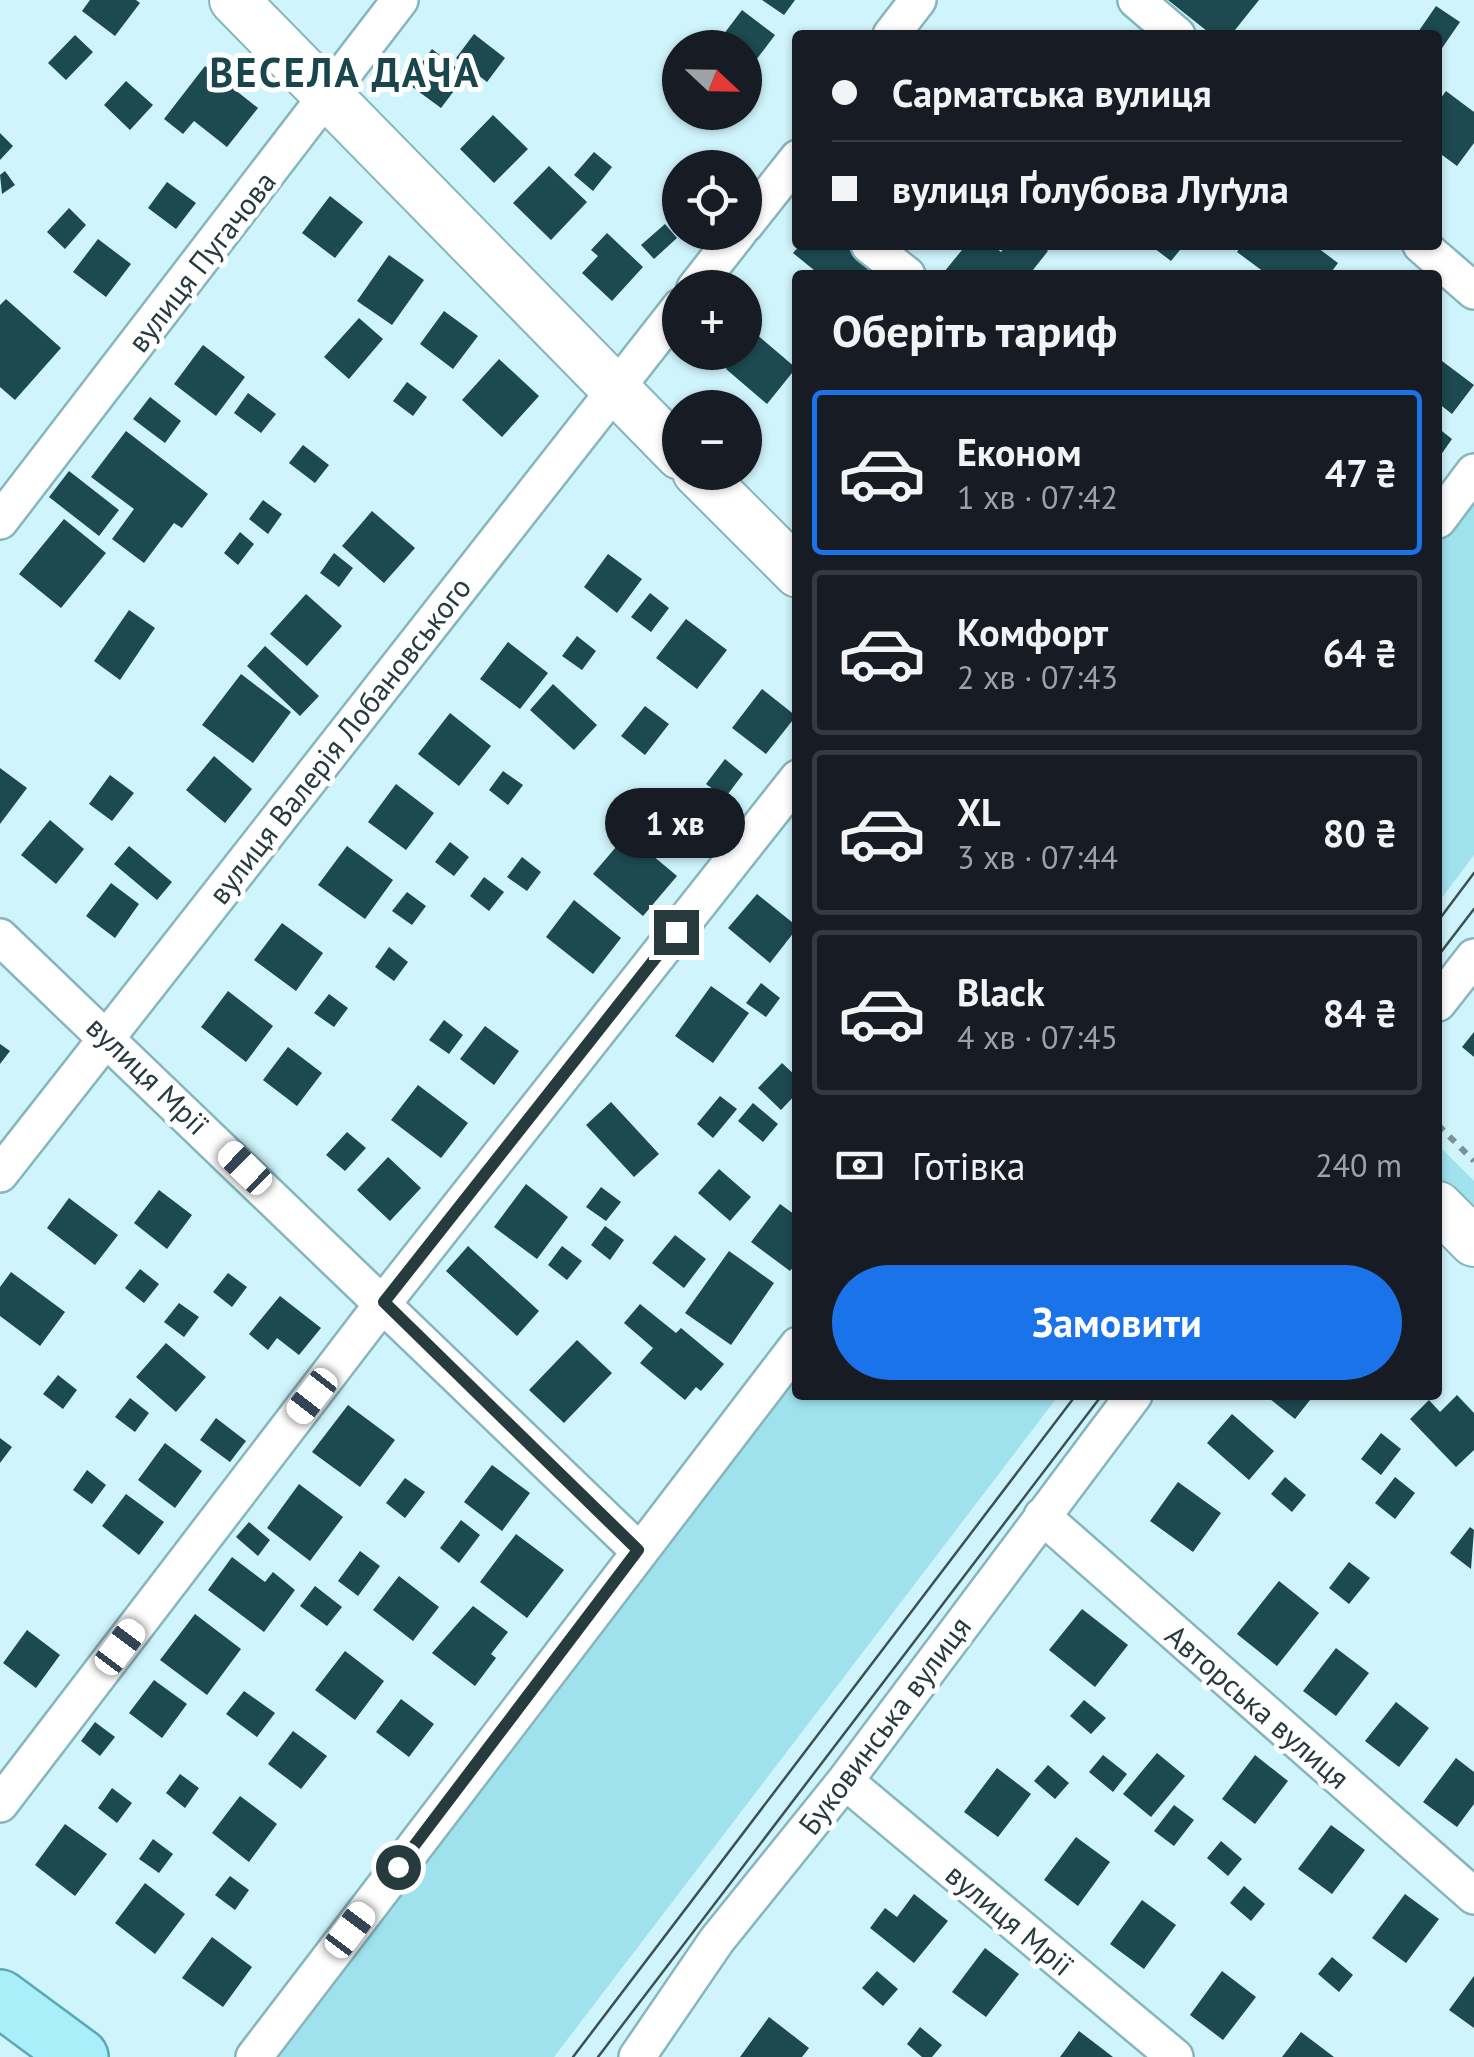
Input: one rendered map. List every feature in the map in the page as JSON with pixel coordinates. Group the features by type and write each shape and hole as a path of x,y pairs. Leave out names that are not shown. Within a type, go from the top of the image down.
{"main road":[{"path":"0,1998 80,2057"}],"street":[{"path":"234,0 662,437"},
{"name":"вулиця Пугачова","path":"0,521 400,0"},
{"path":"896,30 918,0"},
{"path":"1136,0 1171,30"},
{"path":"762,207 792,175"},
{"path":"710,270 725,250"},
{"path":"875,250 901,270"},
{"path":"1427,250 1474,290"},
{"name":"вулиця Валерія Лобановського","path":"0,1174 662,330"},
{"path":"1442,515 1474,472"},
{"path":"715,490 792,567"},
{"path":"0,1804 384,1302 792,786"},
{"name":"вулиця Мрії","path":"0,937 638,1550"},
{"path":"1442,999 1474,957"},
{"path":"1442,1210 1474,1242"},
{"path":"254,2057 792,1353"},
{"name":"Буковинська вулиця","path":"650,2052 717,1940 845,1780 1130,1400"},
{"name":"Авторська вулиця","path":"1042,1516 1474,1896"},
{"name":"вулиця Мрії","path":"845,1780 1175,2057"}],"path":[{"path":"1442,1129 1474,1161"}],"shaded area":[{"path":"1474,498 1474,855 1442,898 1442,539"},
{"path":"1442,1149 1474,1181 1474,1213 1442,1181"},
{"path":"792,1375 792,1400 1055,1400 554,2057 267,2057"}],"building":[{"path":"90,0 140,3 115,36 82,11"},
{"path":"762,0 795,0 784,15"},
{"path":"1168,0 1259,0 1235,30 1206,30"},
{"path":"1436,6 1460,22 1442,48 1442,30 1419,30"},
{"path":"742,10 775,35 762,52 762,30 727,30"},
{"path":"474,34 505,58 487,82 456,58"},
{"path":"75,35 93,52 66,80 48,63"},
{"path":"432,49 466,75 441,108 407,83"},
{"path":"205,66 258,108 227,147 194,121 183,134 164,119"},
{"path":"126,81 153,105 130,130 104,105"},
{"path":"1446,91 1474,112 1474,143 1457,166 1442,155 1442,96"},
{"path":"493,115 528,149 494,183 460,149"},
{"path":"0,133 13,146 0,160"},
{"path":"594,152 612,167 593,191 574,175"},
{"path":"549,166 587,202 551,240 513,203"},
{"path":"5,171 15,185 2,194 0,175"},
{"path":"167,182 196,203 176,229 148,208"},
{"path":"330,196 363,222 335,258 302,233"},
{"path":"69,208 86,225 65,249 47,232"},
{"path":"662,227 664,250 654,259 641,245"},
{"path":"607,233 643,267 612,301 582,273 598,256 591,250"},
{"path":"98,239 131,264 106,297 73,272"},
{"path":"860,250 886,270 814,270 793,253"},
{"path":"962,250 1048,251 1033,270 946,270"},
{"path":"1157,250 1180,250 1171,261"},
{"path":"1321,250 1338,263 1333,270 1261,270 1237,252"},
{"path":"389,255 424,280 392,325 357,301"},
{"path":"6,299 61,348 15,400 0,387 0,305"},
{"path":"444,311 478,336 453,369 420,344"},
{"path":"359,318 383,339 349,379 324,357"},
{"path":"762,339 792,365 792,373 767,404 762,400 762,390 751,390 727,370 762,370"},
{"path":"203,345 245,377 216,416 174,384"},
{"path":"499,359 539,396 502,437 462,400"},
{"path":"1442,361 1474,385 1452,414 1442,406"},
{"path":"407,382 427,397 413,416 393,401"},
{"path":"248,393 276,414 261,433 234,413"},
{"path":"150,397 181,421 165,443 133,419"},
{"path":"126,431 208,494 182,528 174,523 144,563 112,539 134,509 91,477"},
{"path":"1442,431 1452,439 1442,453"},
{"path":"303,445 329,465 315,483 289,463"},
{"path":"69,471 119,510 99,536 49,497"},
{"path":"263,500 282,514 268,534 249,519"},
{"path":"372,511 415,548 384,583 342,546"},
{"path":"64,519 106,553 61,608 19,574"},
{"path":"240,532 254,544 238,565 224,553"},
{"path":"334,553 353,568 339,587 320,573"},
{"path":"608,554 642,579 617,613 584,587"},
{"path":"650,593 669,608 651,632 631,617"},
{"path":"306,594 342,626 307,666 270,634"},
{"path":"129,610 155,628 120,680 94,661"},
{"path":"686,619 727,650 697,689 656,658"},
{"path":"577,636 596,651 582,670 562,656"},
{"path":"508,642 548,673 520,709 480,679"},
{"path":"265,646 319,696 300,716 247,666"},
{"path":"241,674 291,712 253,763 202,725"},
{"path":"553,684 597,725 574,750 530,710"},
{"path":"762,689 792,713 792,721 766,754 732,728"},
{"path":"645,706 669,724 645,755 621,736"},
{"path":"450,713 491,746 459,786 418,754"},
{"path":"214,756 252,789 225,823 186,790"},
{"path":"725,759 743,774 725,798 706,784"},
{"path":"0,768 27,788 0,824"},
{"path":"503,771 523,785 508,805 489,790"},
{"path":"110,775 134,793 112,821 89,804"},
{"path":"396,784 434,813 406,850 368,822"},
{"path":"50,820 84,849 56,884 21,855"},
{"path":"627,834 677,876 643,916 593,874"},
{"path":"450,842 469,857 454,876 435,862"},
{"path":"129,846 172,882 157,900 114,864"},
{"path":"347,846 393,880 365,919 318,885"},
{"path":"522,857 541,872 527,891 507,877"},
{"path":"484,877 504,892 489,911 470,896"},
{"path":"111,883 139,904 115,938 86,916"},
{"path":"407,892 426,906 412,925 392,911"},
{"path":"757,894 792,922 792,935 770,963 728,928"},
{"path":"574,900 621,938 593,974 546,937"},
{"path":"282,923 323,953 296,991 254,960"},
{"path":"389,947 408,962 394,981 375,967"},
{"path":"761,983 780,998 766,1017 746,1003"},
{"path":"711,986 749,1013 713,1063 675,1036"},
{"path":"228,991 273,1026 246,1062 201,1027"},
{"path":"329,994 348,1008 334,1027 314,1013"},
{"path":"444,1020 463,1035 449,1054 429,1040"},
{"path":"485,1026 519,1051 494,1085 460,1059"},
{"path":"1474,1032 1474,1057 1462,1047"},
{"path":"0,1044 10,1051 0,1064"},
{"path":"288,1047 322,1073 297,1106 263,1080"},
{"path":"782,1063 792,1072 792,1098 781,1110 758,1088"},
{"path":"418,1085 468,1123 441,1158 391,1120"},
{"path":"720,1096 737,1109 713,1138 697,1124"},
{"path":"611,1102 659,1154 634,1177 586,1125"},
{"path":"753,1103 778,1124 763,1142 738,1121"},
{"path":"347,1132 366,1148 345,1171 326,1155"},
{"path":"388,1157 421,1188 390,1221 357,1190"},
{"path":"719,1169 751,1197 730,1221 698,1193"},
{"path":"526,1184 568,1217 537,1259 494,1227"},
{"path":"601,1187 621,1202 606,1221 586,1207"},
{"path":"159,1190 192,1215 167,1249 134,1223"},
{"path":"69,1198 118,1235 95,1265 47,1228"},
{"path":"780,1204 792,1213 790,1271 751,1242"},
{"path":"605,1226 624,1240 610,1260 591,1245"},
{"path":"675,1235 706,1259 684,1288 652,1263"},
{"path":"468,1246 539,1311 517,1336 446,1271"},
{"path":"562,1246 582,1261 567,1280 548,1265"},
{"path":"729,1251 774,1283 731,1345 685,1313"},
{"path":"140,1269 159,1284 144,1303 125,1288"},
{"path":"11,1272 65,1312 40,1346 0,1316 0,1287"},
{"path":"228,1273 247,1287 232,1307 213,1292"},
{"path":"280,1296 321,1328 299,1355 277,1338 268,1350 249,1334"},
{"path":"179,1303 199,1317 184,1337 164,1322"},
{"path":"640,1304 676,1333 681,1328 724,1364 701,1391 696,1387 685,1400 640,1363 653,1348 624,1323"},
{"path":"577,1340 612,1373 564,1423 529,1390"},
{"path":"166,1343 206,1377 176,1412 136,1377"},
{"path":"58,1375 77,1390 63,1409 43,1394"},
{"path":"1457,1395 1474,1413 1474,1450 1456,1467 1410,1419 1429,1400 1440,1412"},
{"path":"130,1398 149,1413 135,1432 115,1417"},
{"path":"1271,1400 1310,1400 1295,1419"},
{"path":"348,1405 395,1440 360,1487 312,1452"},
{"path":"1232,1414 1274,1451 1249,1480 1207,1443"},
{"path":"216,1418 246,1441 230,1462 200,1440"},
{"path":"1381,1433 1401,1449 1381,1475 1361,1459"},
{"path":"0,1438 12,1447 0,1463"},
{"path":"165,1443 202,1471 175,1508 138,1480"},
{"path":"492,1465 530,1493 502,1531 464,1502"},
{"path":"87,1470 106,1485 92,1504 73,1490"},
{"path":"1285,1477 1306,1495 1292,1512 1271,1494"},
{"path":"1395,1477 1415,1493 1395,1519 1375,1503"},
{"path":"405,1478 425,1492 405,1518 386,1503"},
{"path":"1178,1482 1221,1513 1193,1552 1150,1521"},
{"path":"299,1484 343,1517 310,1561 267,1528"},
{"path":"126,1494 164,1522 139,1555 102,1526"},
{"path":"461,1520 480,1535 459,1563 440,1548"},
{"path":"249,1522 270,1540 258,1556 236,1537"},
{"path":"1470,1527 1474,1530 1471,1569 1450,1553"},
{"path":"516,1534 564,1570 527,1618 480,1582"},
{"path":"360,1551 380,1566 358,1596 338,1581"},
{"path":"232,1557 265,1582 273,1572 295,1590 264,1632 208,1590"},
{"path":"1349,1562 1370,1578 1349,1604 1329,1588"},
{"path":"399,1576 439,1607 413,1641 373,1610"},
{"path":"1279,1581 1319,1613 1277,1666 1237,1634"},
{"path":"315,1586 342,1607 327,1626 300,1606"},
{"path":"473,1606 508,1632 491,1654 496,1658 475,1686 432,1653"},
{"path":"1082,1609 1128,1645 1095,1687 1049,1650"},
{"path":"195,1614 241,1649 207,1695 160,1660"},
{"path":"27,1630 60,1655 36,1688 3,1663"},
{"path":"1336,1648 1369,1673 1336,1716 1303,1691"},
{"path":"345,1651 384,1681 355,1720 315,1690"},
{"path":"154,1680 187,1704 162,1738 129,1713"},
{"path":"244,1691 275,1713 257,1737 226,1714"},
{"path":"401,1699 434,1724 409,1757 376,1732"},
{"path":"1084,1700 1106,1718 1091,1734 1070,1716"},
{"path":"1396,1702 1429,1728 1399,1767 1365,1741"},
{"path":"95,1722 115,1737 100,1756 81,1741"},
{"path":"293,1731 327,1756 301,1789 268,1764"},
{"path":"1157,1753 1185,1776 1151,1817 1123,1794"},
{"path":"1103,1755 1127,1774 1113,1792 1089,1772"},
{"path":"1255,1755 1288,1781 1255,1824 1222,1799"},
{"path":"1456,1758 1474,1772 1474,1804 1457,1827 1423,1802"},
{"path":"1048,1765 1069,1783 1055,1799 1034,1781"},
{"path":"997,1768 1031,1794 998,1837 964,1812"},
{"path":"180,1774 199,1788 185,1808 166,1793"},
{"path":"112,1788 132,1803 117,1823 98,1808"},
{"path":"240,1796 277,1824 249,1862 212,1833"},
{"path":"1174,1805 1194,1820 1174,1846 1154,1831"},
{"path":"65,1824 107,1854 75,1896 35,1865"},
{"path":"1331,1825 1365,1850 1332,1894 1298,1869"},
{"path":"1076,1837 1110,1862 1078,1906 1044,1880"},
{"path":"153,1839 173,1854 159,1873 139,1859"},
{"path":"1221,1841 1242,1859 1228,1876 1207,1858"},
{"path":"230,1876 249,1890 235,1910 215,1895"},
{"path":"145,1883 185,1914 155,1954 115,1923"},
{"path":"1244,1886 1265,1904 1251,1921 1230,1903"},
{"path":"914,1894 948,1921 914,1963 870,1928 885,1908 897,1917"},
{"path":"1405,1894 1439,1919 1406,1963 1372,1938"},
{"path":"1142,1900 1176,1925 1144,1969 1110,1944"},
{"path":"212,1937 252,1967 223,2007 182,1978"},
{"path":"985,1948 1019,1974 986,2017 952,1992"},
{"path":"1332,1957 1353,1975 1339,1992 1318,1974"},
{"path":"877,1971 898,1989 883,2006 862,1988"},
{"path":"1222,1971 1256,1997 1223,2040 1190,2015"},
{"path":"1474,1976 1474,2028 1449,2010"},
{"path":"769,2017 809,2048 802,2057 740,2057"},
{"path":"920,2027 942,2045 932,2057 922,2057 907,2044"},
{"path":"1079,2031 1113,2057 1060,2057"},
{"path":"1301,2032 1334,2057 1282,2057"}],"tram line":[{"path":"1442,916 1474,873"},
{"path":"1442,951 1474,909"},
{"path":"573,2057 1072,1400"},
{"path":"598,2057 1098,1400"}],"district":[{"name":"ВЕСЕЛА ДАЧА","path":"345,72"}],"route":[{"path":"398,1867 638,1550 384,1302 676,932"}]}
